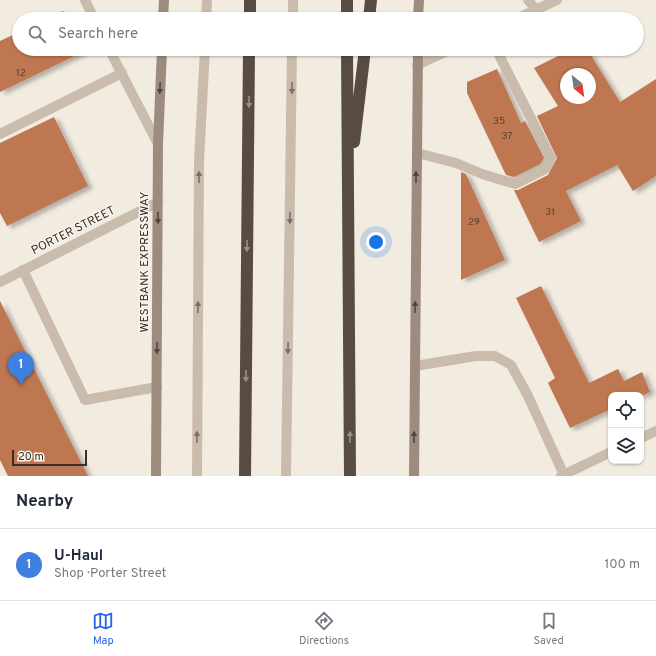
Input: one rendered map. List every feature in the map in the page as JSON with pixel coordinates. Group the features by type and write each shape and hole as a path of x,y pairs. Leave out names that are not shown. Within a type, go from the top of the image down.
{"highway":[{"path":"250,0 250,12"},
{"path":"347,0 347,12"},
{"path":"370,12 371,0"},
{"path":"245,476 249,56"},
{"path":"347,56 350,476"},
{"path":"348,193 364,56"}],"main road":[{"path":"163,12 164,0"},
{"path":"418,12 419,0"},
{"name":"WESTBANK EXPRESSWAY","path":"156,476 158,144 162,56"},
{"path":"414,476 418,56"}],"street":[{"path":"84,0 90,12"},
{"path":"206,12 207,0"},
{"path":"293,0 293,12"},
{"path":"528,0 536,10"},
{"path":"532,12 557,0"},
{"path":"113,56 158,144"},
{"path":"197,476 199,161 204,56"},
{"path":"286,476 292,56"},
{"path":"417,65 437,56"},
{"path":"417,153 456,163 482,174 515,184 545,169 551,158 500,56"},
{"path":"0,134 122,73"},
{"name":"PORTER STREET","path":"0,282 158,202"},
{"path":"23,270 86,400 157,387"},
{"path":"415,366 482,356 495,356 511,365 528,396 562,475 608,453"},
{"path":"644,437 656,431"}],"building":[{"path":"12,35 12,56 75,56 0,92 0,41"},
{"path":"558,56 591,56 620,102 656,79 656,176 633,191 617,165 566,191 581,221 539,242 514,190 518,190 548,175 557,158 537,116 558,106 534,68"},
{"path":"497,69 521,123 525,121 544,158 540,164 514,177 506,175 467,93 467,82"},
{"path":"54,117 88,186 7,226 0,213 0,143"},
{"path":"461,172 466,174 505,260 461,280"},
{"path":"541,286 589,383 618,369 624,381 642,372 650,392 644,395 644,392 608,392 608,410 570,428 548,383 555,378 516,298"},
{"path":"0,301 88,476 8,476 0,460"}],"place":[{"name":"U-Haul","path":"21,385"}]}
